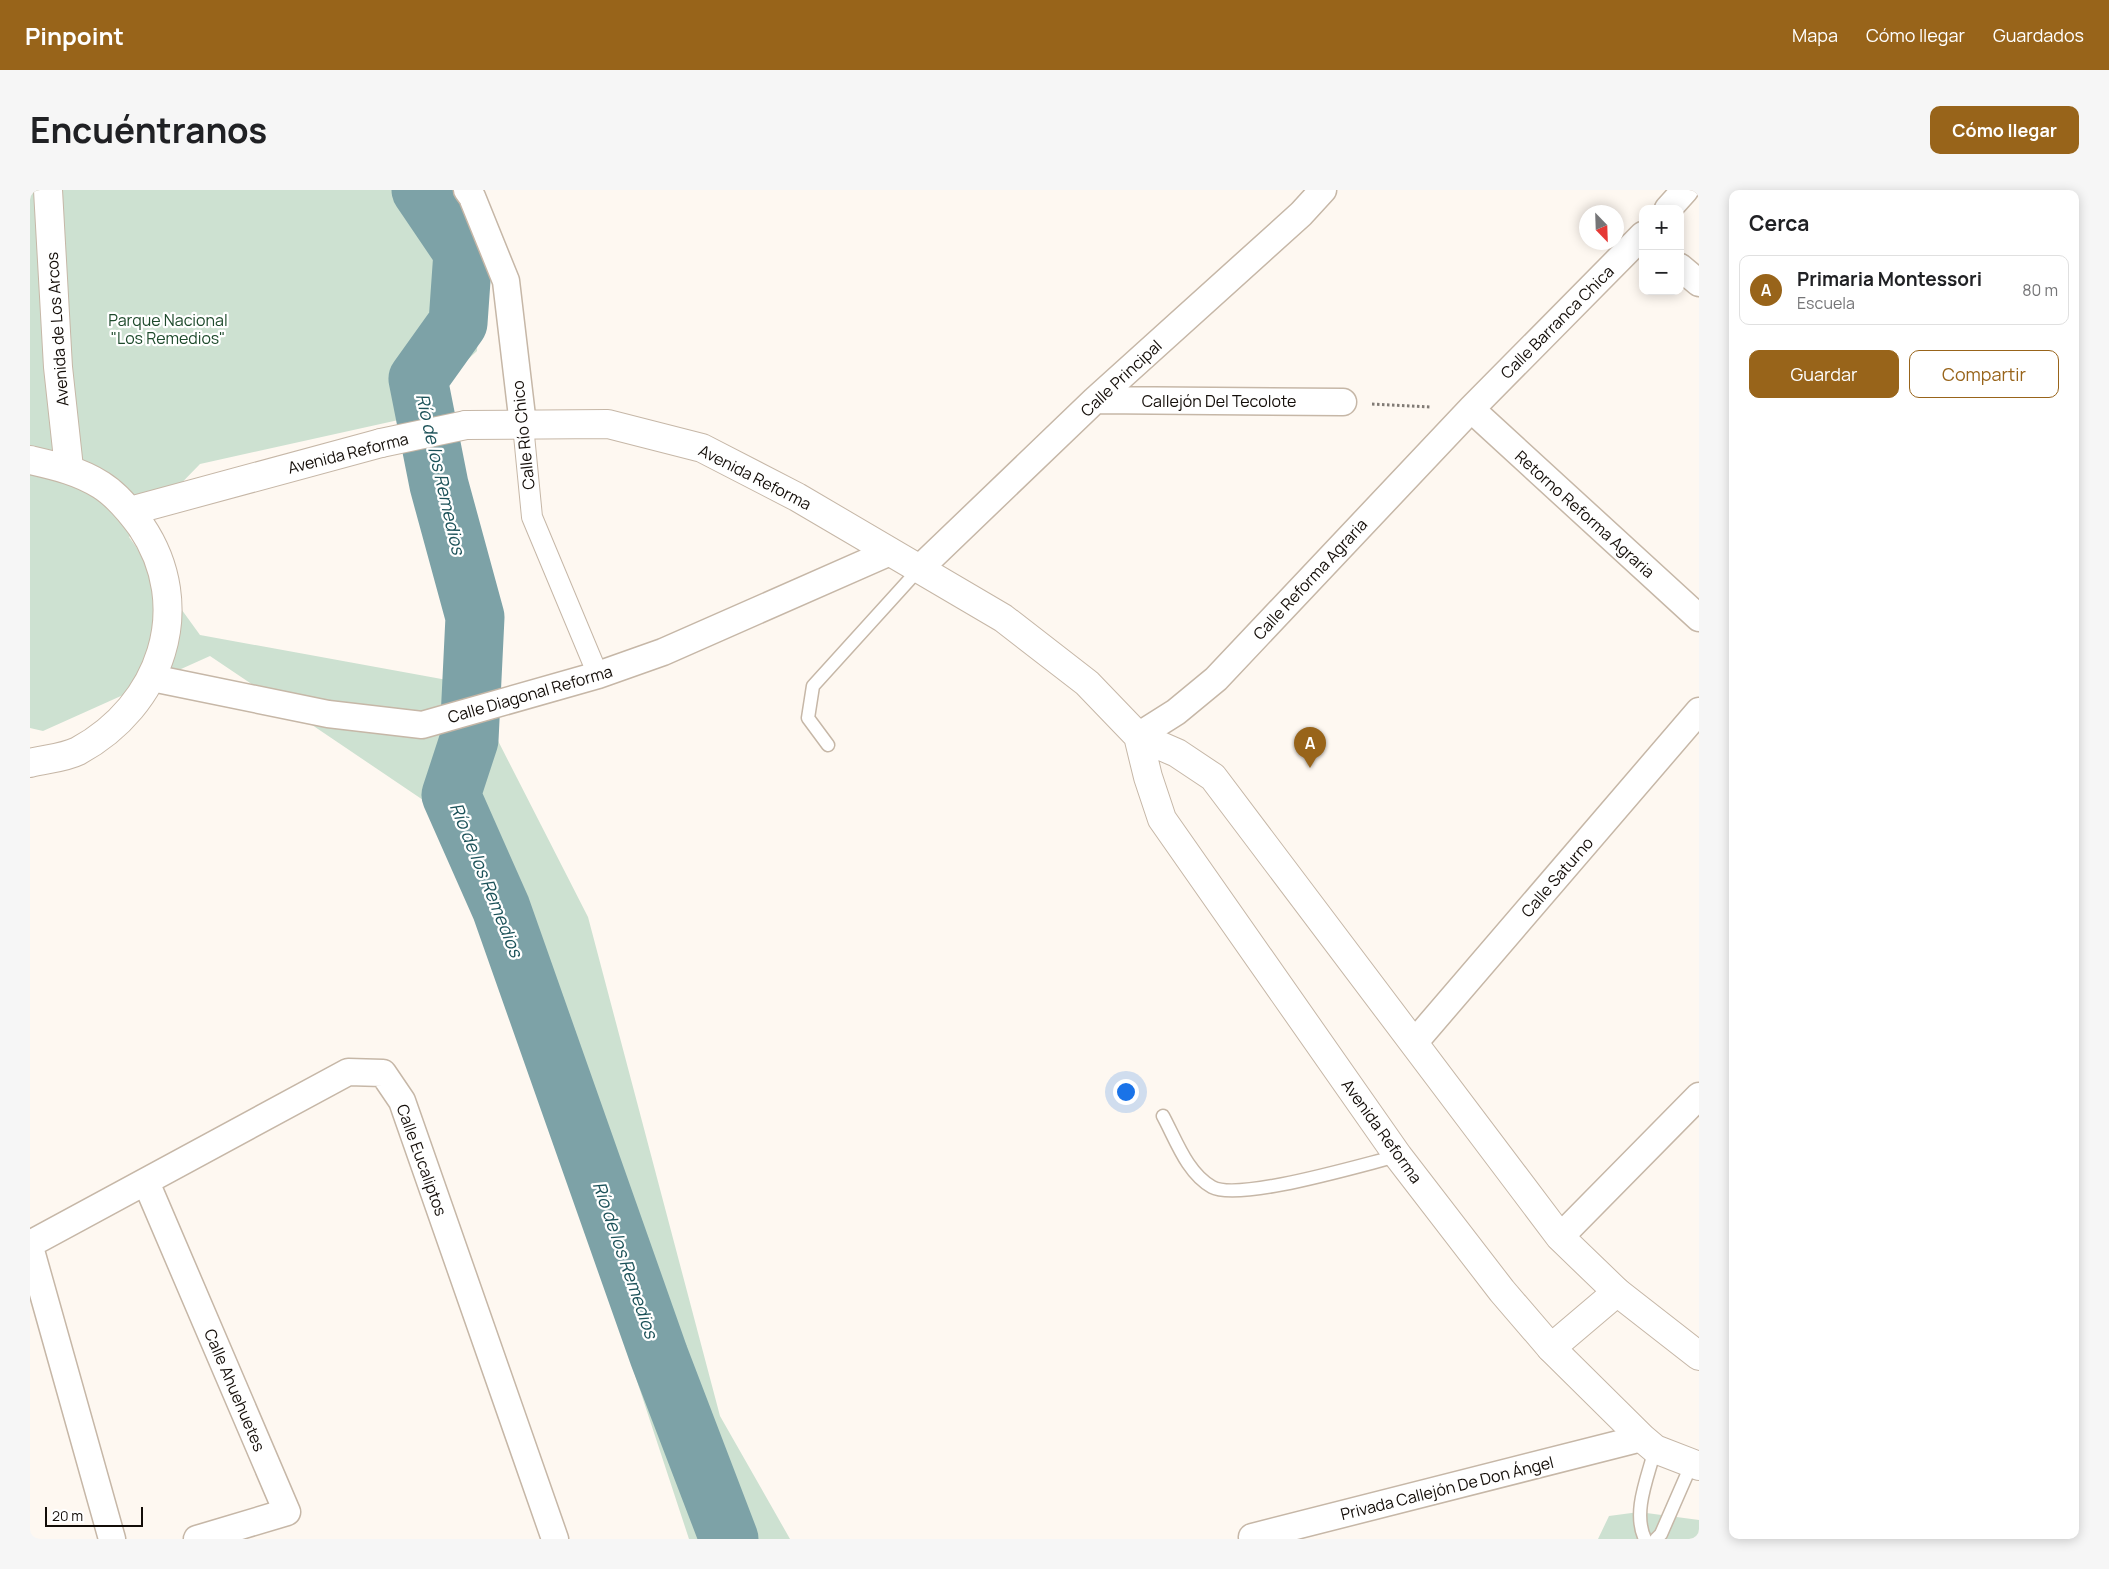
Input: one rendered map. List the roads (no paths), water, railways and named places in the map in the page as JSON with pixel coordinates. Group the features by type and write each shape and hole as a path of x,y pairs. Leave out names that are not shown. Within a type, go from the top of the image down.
{"main road":[{"name":"Avenida de Los Arcos","path":"48,190 58,367 69,468"},
{"name":"Avenida Reforma","path":"130,511 381,443 466,425 608,424 702,448 798,497 1003,618 1087,683 1138,736 1177,753 1213,777 1560,1237 1617,1292 1699,1356"},
{"path":"30,460 69,468 102,486 130,511 150,540 164,573 168,609 164,645 152,678 121,722 76,751 30,763"},
{"name":"Avenida Reforma","path":"1138,736 1148,777 1162,819 1398,1156 1502,1291 1551,1348 1649,1444 1695,1465"},
{"path":"1551,1348 1617,1292"}],"street":[{"name":"Calle Río Chico","path":"466,190 472,197 506,281 532,517 598,675"},
{"name":"Calle Principal","path":"920,568 1096,400 1301,214 1324,190"},
{"path":"1672,205 1686,190"},
{"name":"Calle Barranca Chica","path":"1471,409 1639,239"},
{"path":"1684,270 1699,283"},
{"name":"Callejón Del Tecolote","path":"1096,400 1343,402"},
{"name":"Retorno Reforma Agraria","path":"1471,409 1699,618"},
{"name":"Calle Reforma Agraria","path":"1138,736 1176,712 1216,679 1471,409"},
{"name":"Calle Diagonal Reforma","path":"152,678 328,714 432,723 598,675 663,652 890,552"},
{"name":"Calle Saturno","path":"1414,1043 1699,710"},
{"name":"Calle Eucaliptos","path":"30,1246 348,1072 382,1073 402,1101 555,1539"},
{"path":"1560,1237 1699,1096"},
{"name":"Calle Ahuehuetes","path":"146,1182 287,1512 197,1539"},
{"path":"30,1246 112,1539"},
{"name":"Privada Callejón De Don Ángel","path":"1252,1537 1649,1444"}],"lane":[{"path":"828,745 808,718 813,686 920,568"},
{"path":"1163,1116 1194,1173 1213,1188 1243,1191 1334,1172 1398,1156"},
{"path":"1645,1539 1641,1531 1639,1512 1649,1444"},
{"path":"1656,1539 1661,1534 1695,1465"}],"waterway":[{"name":"Río de los Remedios","path":"421,190 463,252 458,323 418,379 439,485 475,617 469,740 451,795 501,908 659,1356 729,1539"}],"place":[{"name":"Primaria Montessori","path":"1310,768"}],"park label":[{"name":"Parque Nacional \"Los Remedios\"","path":"168,329"}]}
